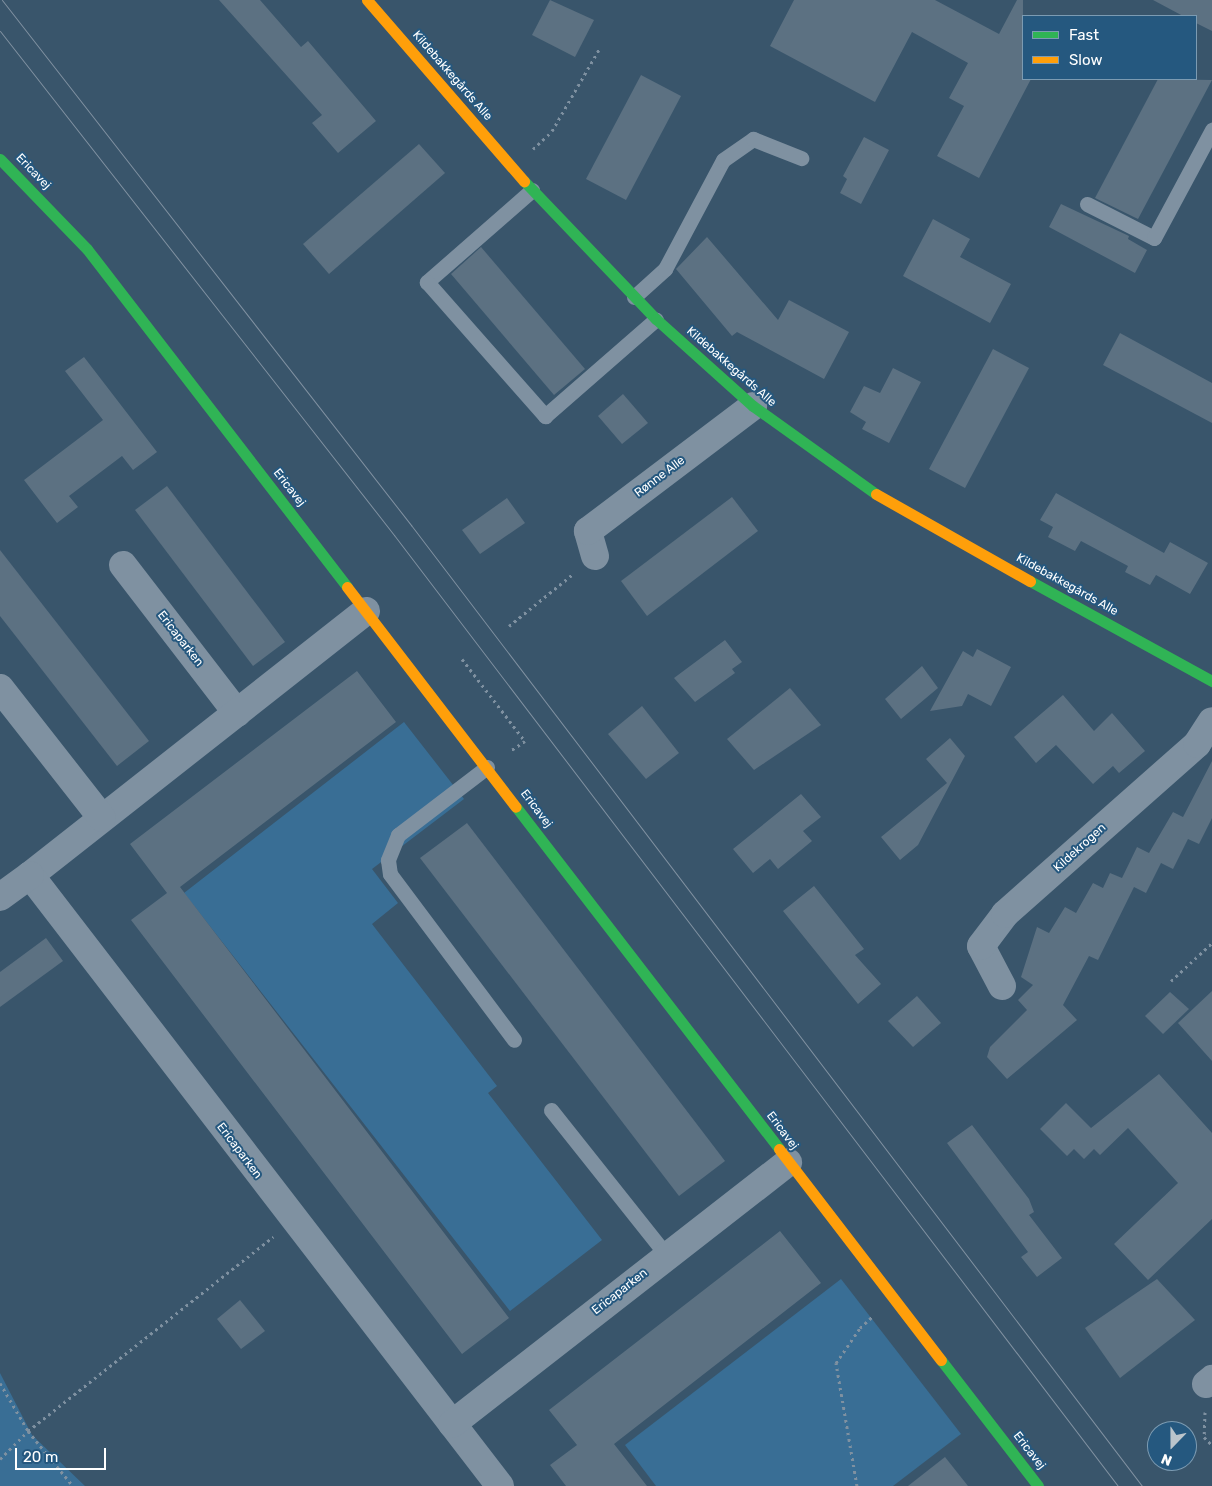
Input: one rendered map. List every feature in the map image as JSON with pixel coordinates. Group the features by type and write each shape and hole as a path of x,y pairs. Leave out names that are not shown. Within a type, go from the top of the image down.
{"street":[{"name":"Kildebakkegårds Alle","path":"367,0 532,190 656,319 753,406 886,502 1212,681"},
{"name":"Ericavej","path":"0,159 87,250 487,767 1038,1486"},
{"name":"Rønne Alle","path":"595,556 588,531 753,406"},
{"name":"Ericaparken","path":"123,565 237,713"},
{"path":"0,897 366,611"},
{"path":"0,688 102,818"},
{"name":"Kildekrogen","path":"1002,986 981,946 1006,914 1197,744 1212,721"},
{"name":"Ericaparken","path":"30,875 293,1221 500,1486"},
{"name":"Ericaparken","path":"452,1424 788,1162"}],"lane":[{"path":"1087,204 1154,238 1212,130"},
{"path":"634,297 665,270 723,160 753,139 801,158"},
{"path":"532,190 426,282 545,416 656,319"},
{"path":"487,767 398,835 388,860 390,874 514,1040"},
{"path":"552,1110 667,1256"}],"path":[{"path":"514,168 552,131 600,48"},
{"path":"509,626 595,556"},
{"path":"462,659 525,741"},
{"path":"1171,981 1212,943"},
{"path":"0,1459 28,1431 293,1221"},
{"path":"858,1486 836,1363 860,1328 894,1300"},
{"path":"1209,1381 1204,1437 1212,1445"},
{"path":"0,1383 28,1431 73,1486"}],"shaded area":[{"path":"404,722 464,799 372,869 398,903 372,924 497,1086 488,1093 602,1240 510,1311 184,893"},
{"path":"841,1279 961,1434 893,1486 656,1486 625,1445"},
{"path":"0,1373 32,1435 85,1486 0,1486"}],"building":[{"path":"219,0 260,0 301,47 308,41 376,121 338,153 312,123 322,115"},
{"path":"550,0 594,20 575,57 532,35"},
{"path":"794,0 935,0 999,34 1017,0 1023,0 1022,80 1030,80 979,178 937,156 964,106 949,98 968,63 912,32 875,102 770,46"},
{"path":"1153,0 1212,0 1212,31 1197,24 1197,15 1181,15"},
{"path":"641,75 681,96 626,200 586,179"},
{"path":"1157,80 1212,80 1138,219 1095,198"},
{"path":"864,137 889,150 861,204 840,193 847,179 843,176"},
{"path":"419,144 445,173 329,274 303,244"},
{"path":"1061,204 1129,236 1128,239 1147,250 1135,273 1049,227"},
{"path":"933,219 970,239 960,257 1011,284 990,323 903,276"},
{"path":"707,237 778,320 789,300 849,332 824,379 737,332 732,336 676,269"},
{"path":"481,247 585,369 554,395 451,274"},
{"path":"1120,333 1212,383 1212,423 1103,365"},
{"path":"993,349 1029,368 965,488 929,469"},
{"path":"84,357 157,452 133,470 122,456 69,496 78,507 57,523 24,480 103,420 65,371"},
{"path":"893,368 921,382 889,443 862,429 866,422 850,412 864,386 880,393"},
{"path":"623,394 648,423 622,444 598,416"},
{"path":"167,486 285,642 253,666 135,510"},
{"path":"1056,493 1164,553 1170,542 1208,563 1190,594 1156,575 1150,585 1125,572 1128,566 1081,541 1075,551 1048,537 1053,527 1040,520"},
{"path":"732,497 758,531 647,616 621,581"},
{"path":"507,498 525,523 480,554 462,530"},
{"path":"0,550 149,741 117,766 0,616"},
{"path":"725,640 742,662 732,669 735,673 695,702 674,678"},
{"path":"977,649 1011,667 991,706 968,694 962,706 930,711 963,651 973,657"},
{"path":"922,666 938,688 901,719 885,699"},
{"path":"357,671 396,722 180,887 509,1318 462,1354 131,920 167,893 130,844"},
{"path":"790,688 821,725 754,770 727,739"},
{"path":"1063,695 1094,731 1112,713 1145,751 1119,773 1113,766 1093,784 1056,745 1036,763 1014,737"},
{"path":"642,706 679,753 646,779 608,734"},
{"path":"950,738 965,756 918,845 900,860 881,837 947,783 926,759"},
{"path":"1212,761 1212,818 1199,844 1188,839 1173,869 1161,863 1146,893 1134,887 1098,960 1089,956 1063,1005 1077,1020 1007,1079 987,1057 990,1047 1027,1010 1018,1000 1033,985 1021,977 1037,927 1049,933 1065,907 1076,913 1093,883 1103,888 1110,873 1122,878 1137,847 1149,853 1173,812 1183,817"},
{"path":"801,794 821,817 803,831 812,841 778,869 770,859 753,873 733,849"},
{"path":"467,823 725,1161 679,1196 420,858"},
{"path":"814,886 864,949 855,955 881,984 858,1004 783,911"},
{"path":"46,938 63,961 0,1007 0,972"},
{"path":"1212,991 1212,1061 1178,1023"},
{"path":"1170,992 1189,1009 1163,1034 1145,1016"},
{"path":"917,996 941,1023 913,1047 888,1021"},
{"path":"1159,1074 1212,1133 1212,1219 1148,1280 1114,1244 1178,1183 1128,1128 1100,1155 1094,1149 1084,1159 1074,1149 1067,1156 1040,1129 1066,1103 1091,1128"},
{"path":"972,1125 1029,1199 1034,1212 1029,1215 1062,1258 1037,1277 1021,1257 1028,1252 947,1143"},
{"path":"780,1231 821,1283 614,1444 647,1486 566,1486 550,1465 577,1445 549,1410"},
{"path":"1157,1279 1195,1320 1120,1378 1085,1328"},
{"path":"240,1300 265,1331 241,1349 217,1319"},
{"path":"945,1457 968,1486 908,1486"}],"tram line":[{"path":"2,0 411,525 1142,1486"},
{"path":"0,31 394,535 1118,1486"}],"traffic: fast":[{"path":"0,159 87,249 347,587"},
{"path":"524,181 656,319 753,406 876,494"},
{"path":"1030,581 1212,681"},
{"path":"516,807 779,1149"},
{"path":"941,1360 1038,1486"}],"traffic: slow":[{"path":"367,0 524,181"},
{"path":"876,494 1030,581"},
{"path":"347,587 516,807"},
{"path":"779,1149 941,1360"}]}
